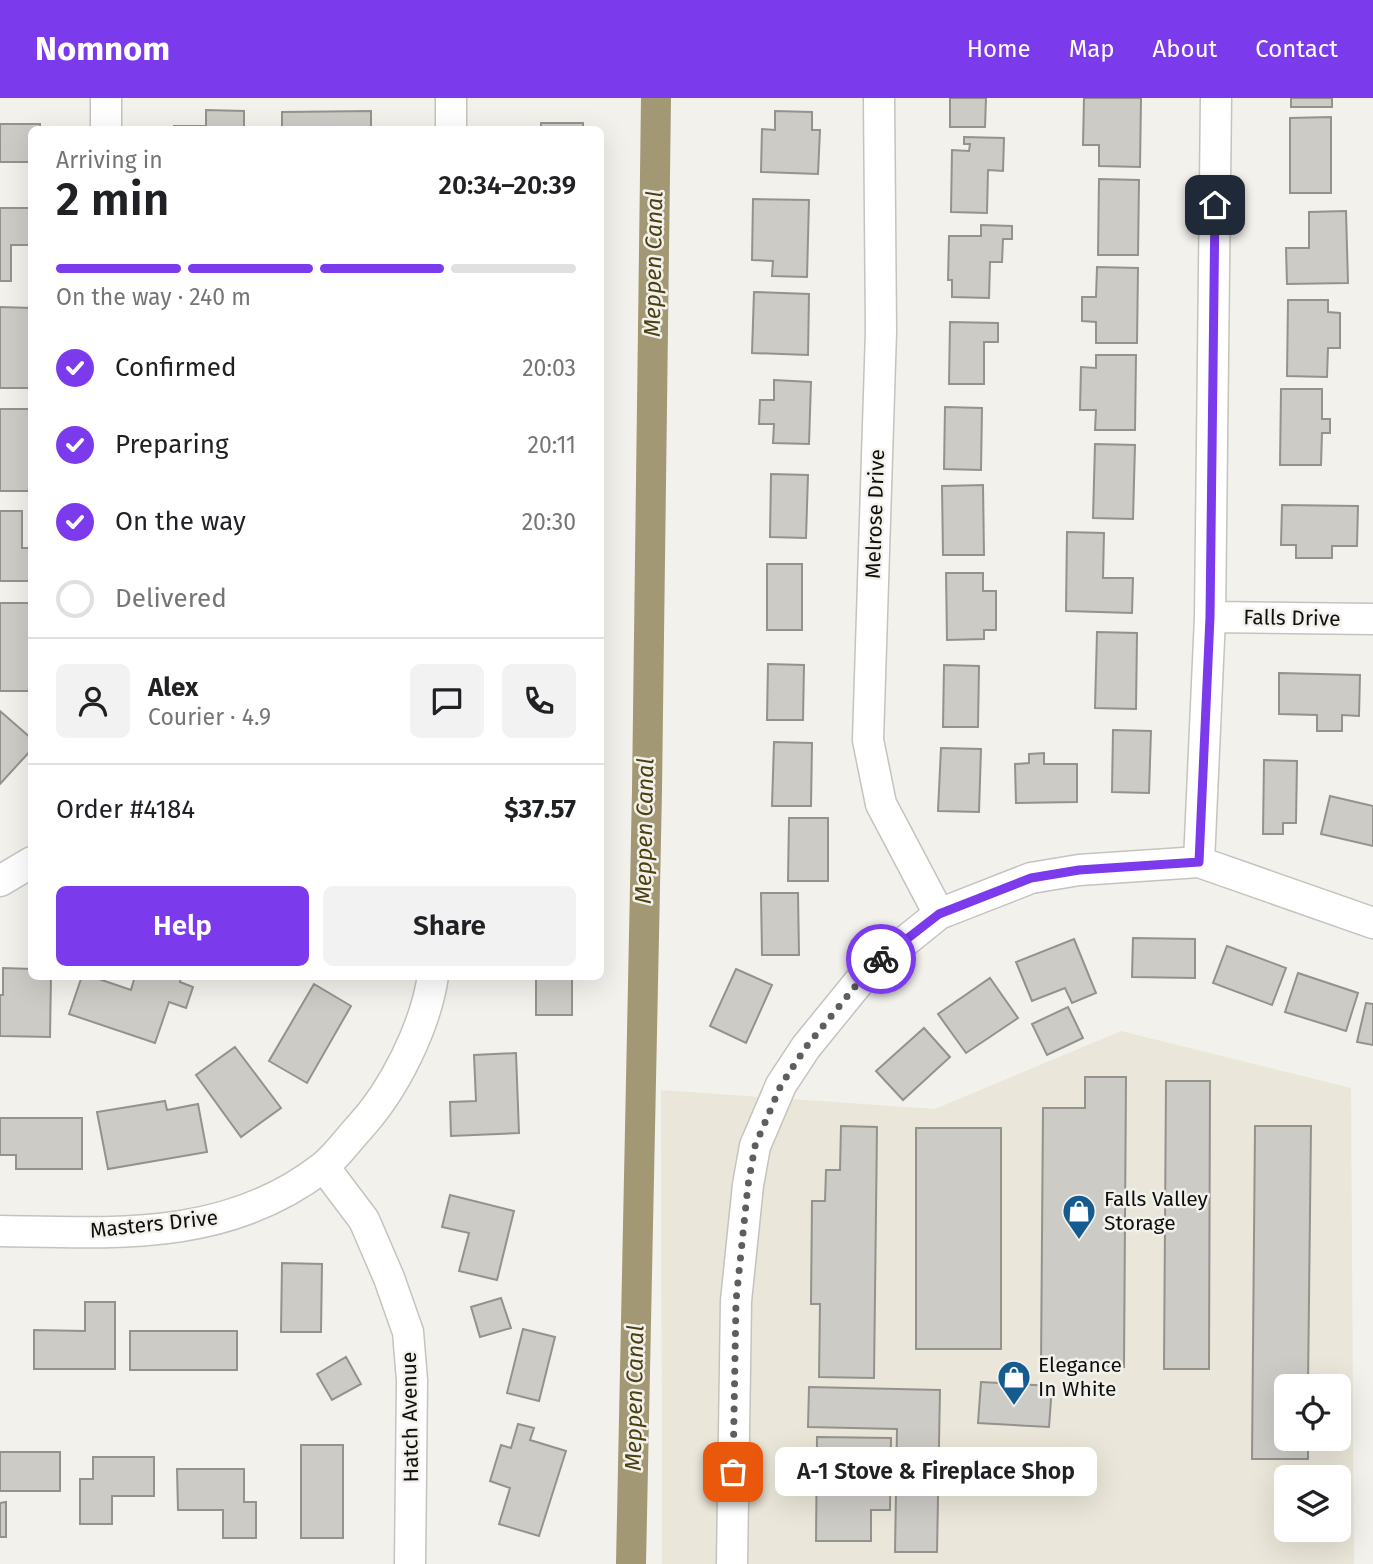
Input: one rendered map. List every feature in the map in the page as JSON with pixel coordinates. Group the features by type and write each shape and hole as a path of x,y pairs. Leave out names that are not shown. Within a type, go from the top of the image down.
{"street":[{"path":"106,98 106,126"},
{"path":"451,98 451,126"},
{"name":"Melrose Drive","path":"879,98 881,331 868,740 881,804 939,914"},
{"path":"1199,862 1210,617 1216,98"},
{"name":"Falls Drive","path":"1210,617 1373,619"},
{"path":"732,1564 736,1301 748,1185 755,1146 781,1085 806,1047 867,972 939,914 1031,878 1079,870 1199,862 1373,923"},
{"path":"0,881 28,864"},
{"name":"Masters Drive","path":"0,1231 108,1233 217,1220 267,1202 324,1167 375,1111 395,1080 429,999 432,980"},
{"name":"Hatch Avenue","path":"324,1167 364,1220 408,1332 412,1380 410,1564"}],"shaded area":[{"path":"1121,1031 1351,1088 1354,1564 662,1564 661,1090 935,1109"}],"building":[{"path":"950,98 986,98 985,127 950,127"},
{"path":"1084,98 1141,98 1140,167 1099,166 1099,145 1083,145"},
{"path":"1291,98 1332,98 1332,107 1291,107"},
{"path":"206,110 244,111 244,126 206,126"},
{"path":"371,111 371,126 282,126 282,112"},
{"path":"775,111 812,112 812,130 820,130 818,174 761,172 762,129 775,130"},
{"path":"1331,117 1331,193 1290,193 1290,118"},
{"path":"541,123 583,123 583,126 541,126"},
{"path":"0,124 40,124 28,126 28,162 0,162"},
{"path":"964,137 1004,138 1003,171 988,170 987,213 951,212 952,150 969,151 970,144 964,144"},
{"path":"1099,179 1139,180 1138,255 1098,255"},
{"path":"753,199 809,200 807,277 772,276 773,261 752,260"},
{"path":"0,208 28,208 28,245 11,245 11,281 0,281"},
{"path":"1346,211 1348,283 1287,284 1286,248 1309,248 1309,212"},
{"path":"981,225 1012,226 1012,239 1003,239 1002,262 990,262 989,298 952,297 952,280 948,280 949,236 981,236"},
{"path":"1097,267 1138,268 1137,343 1096,343 1096,322 1082,321 1082,297 1096,297"},
{"path":"754,292 809,294 808,355 752,353"},
{"path":"1288,300 1328,300 1328,312 1340,313 1340,348 1328,348 1327,377 1287,376"},
{"path":"0,307 28,308 28,388 0,388"},
{"path":"950,322 998,323 998,342 984,342 984,384 949,384"},
{"path":"1096,355 1136,355 1135,430 1095,430 1096,410 1080,410 1081,367 1096,368"},
{"path":"774,380 811,382 809,444 773,443 774,424 759,424 760,400 774,400"},
{"path":"1281,389 1322,389 1322,419 1330,419 1330,433 1322,433 1321,465 1280,465"},
{"path":"945,407 982,408 981,470 944,469"},
{"path":"0,409 28,409 28,491 0,491"},
{"path":"1095,444 1135,445 1133,519 1093,518"},
{"path":"771,474 808,475 806,538 770,537"},
{"path":"983,485 984,555 943,555 942,486"},
{"path":"1282,505 1358,506 1357,546 1332,546 1332,558 1296,558 1296,545 1281,545"},
{"path":"0,511 22,511 22,548 28,548 28,581 0,581"},
{"path":"1067,532 1104,533 1103,578 1133,578 1132,613 1066,611"},
{"path":"767,564 802,564 802,630 767,630"},
{"path":"946,573 983,573 983,591 996,591 996,630 984,630 984,639 947,640"},
{"path":"0,603 28,603 28,691 0,691"},
{"path":"1097,632 1137,633 1136,709 1095,708"},
{"path":"768,664 804,665 803,720 767,720"},
{"path":"944,665 979,666 978,727 943,727"},
{"path":"1279,673 1360,675 1359,716 1342,715 1342,731 1317,731 1317,715 1279,714"},
{"path":"0,711 28,736 28,753 0,784"},
{"path":"1113,730 1151,731 1149,793 1112,792"},
{"path":"774,742 812,743 811,806 772,806"},
{"path":"941,748 981,749 979,812 938,811"},
{"path":"1044,753 1044,764 1077,764 1077,802 1016,803 1015,764 1029,763 1029,754"},
{"path":"1264,760 1297,761 1296,823 1283,823 1283,834 1263,834"},
{"path":"1330,796 1373,806 1373,846 1321,834"},
{"path":"789,818 828,818 828,881 788,881"},
{"path":"761,893 798,893 799,955 762,955"},
{"path":"1133,938 1195,939 1195,978 1132,977"},
{"path":"1074,939 1096,993 1072,1003 1065,988 1032,1001 1016,962"},
{"path":"1227,946 1286,968 1272,1005 1213,983"},
{"path":"3,968 28,969 28,980 51,980 50,1037 0,1036 0,995 3,995"},
{"path":"736,969 772,985 746,1043 710,1026"},
{"path":"1298,973 1358,993 1346,1031 1285,1012"},
{"path":"990,978 1018,1018 966,1053 938,1014"},
{"path":"81,980 102,980 131,990 134,980 180,980 193,987 186,1008 169,1002 155,1043 69,1014"},
{"path":"536,980 572,980 572,1015 536,1015"},
{"path":"314,984 351,1006 307,1083 269,1061"},
{"path":"1366,1003 1373,1004 1373,1045 1357,1042"},
{"path":"1068,1007 1083,1038 1047,1055 1032,1024"},
{"path":"924,1028 950,1057 903,1100 876,1071"},
{"path":"235,1047 281,1108 241,1137 196,1075"},
{"path":"516,1053 519,1133 451,1136 450,1102 476,1101 474,1055"},
{"path":"1085,1077 1126,1077 1124,1367 1041,1366 1043,1108 1085,1108"},
{"path":"1166,1081 1210,1081 1209,1369 1164,1369"},
{"path":"165,1101 167,1110 198,1104 207,1152 108,1169 97,1112"},
{"path":"0,1118 82,1118 82,1169 16,1169 16,1155 0,1155"},
{"path":"841,1126 877,1127 874,1378 819,1377 820,1304 811,1304 812,1201 825,1201 826,1170 840,1170"},
{"path":"1255,1126 1311,1126 1308,1374 1274,1374 1274,1451 1308,1451 1308,1459 1252,1459"},
{"path":"916,1128 1001,1128 1001,1349 916,1349"},
{"path":"450,1195 514,1211 497,1280 459,1271 469,1233 442,1227"},
{"path":"282,1263 322,1264 321,1332 281,1332"},
{"path":"501,1298 511,1328 480,1337 471,1307"},
{"path":"85,1302 115,1302 115,1369 34,1369 34,1330 85,1331"},
{"path":"523,1329 555,1337 539,1401 507,1393"},
{"path":"130,1331 237,1331 237,1370 130,1370"},
{"path":"346,1357 361,1384 332,1400 317,1374"},
{"path":"981,1382 1052,1386 1049,1427 978,1423"},
{"path":"809,1387 940,1390 937,1552 895,1552 897,1429 808,1427"},
{"path":"518,1424 534,1428 530,1440 566,1451 539,1536 499,1524 510,1488 490,1481 501,1445 511,1448"},
{"path":"817,1437 891,1438 890,1510 871,1510 871,1541 816,1541"},
{"path":"301,1445 343,1445 343,1538 301,1538"},
{"path":"0,1452 60,1452 60,1491 0,1491"},
{"path":"93,1457 154,1457 154,1496 112,1496 112,1524 80,1524 80,1479 93,1479"},
{"path":"177,1469 244,1469 244,1502 256,1502 256,1538 223,1538 223,1510 178,1510"},
{"path":"6,1502 6,1537 0,1537 0,1503"}],"waterway":[{"name":"Meppen Canal","path":"631,1564 647,790 656,98"}],"way so far":[{"path":"733,1472 736,1301 748,1185 755,1146 781,1085 806,1047 867,972 881,959"}],"place":[{"name":"Falls Valley Storage","path":"1079,1241"},
{"name":"Elegance In White","path":"1014,1407"},
{"name":"A-1 Stove & Fireplace Shop","path":"733,1472"}],"route":[{"path":"881,959 939,914 1031,878 1079,870 1199,862 1210,617 1215,205"}]}
